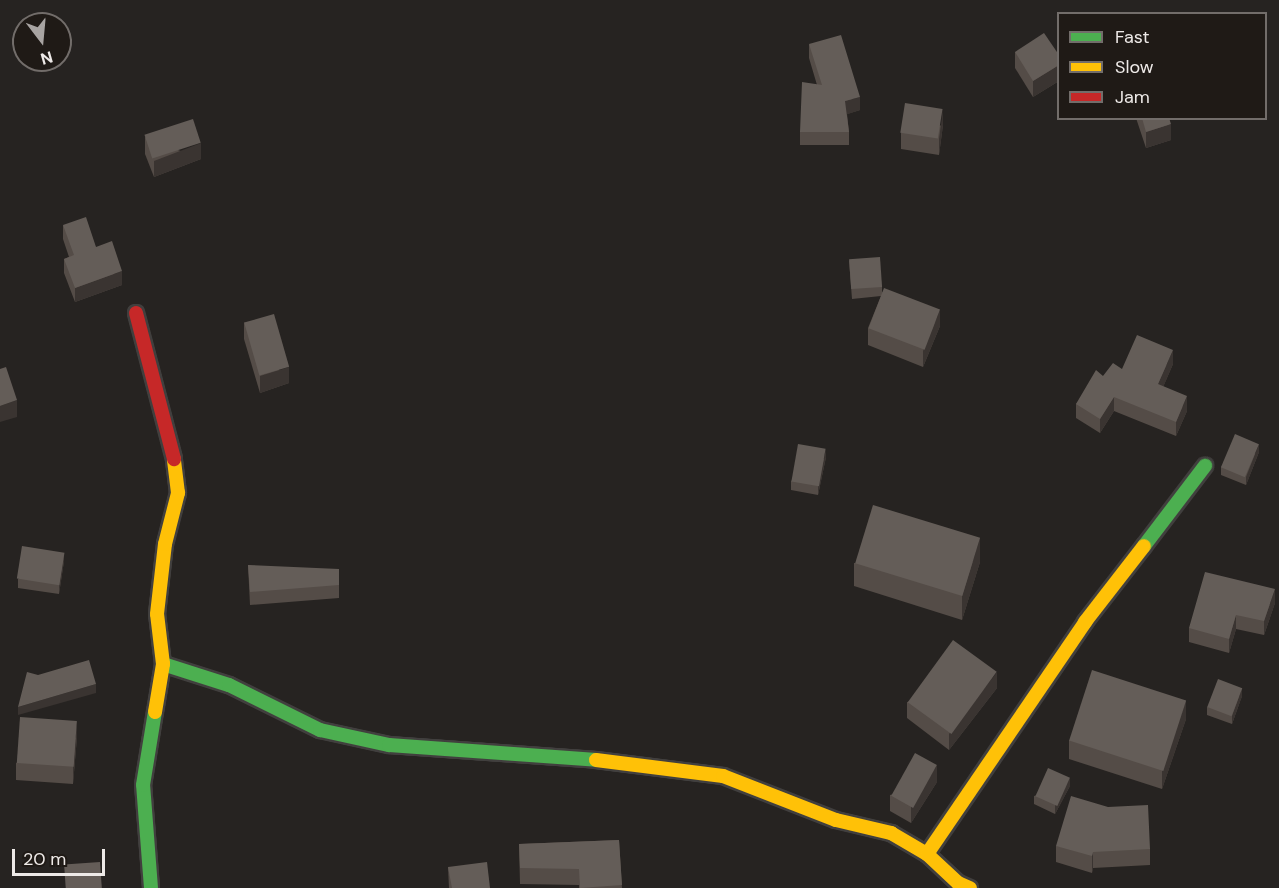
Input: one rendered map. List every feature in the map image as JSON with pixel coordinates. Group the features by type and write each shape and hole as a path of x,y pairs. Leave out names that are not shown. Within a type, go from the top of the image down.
{"street":[{"path":"136,313 172,439 178,493 165,544 157,614 163,664 143,785 151,888"},
{"path":"927,854 1031,706 1085,622 1205,466"},
{"path":"163,664 229,685 320,730 389,745 578,758 723,776 836,820 891,833 927,854 958,883 969,888"}],"building":[{"path":"1044,33 1057,52 1057,66 1033,81 1015,52"},
{"path":"841,35 860,97 845,101 849,132 800,132 802,82 822,85 809,44"},
{"path":"905,103 943,109 938,139 900,133"},
{"path":"193,119 201,143 152,159 144,135"},
{"path":"1143,120 1170,120 1171,124 1146,132"},
{"path":"86,217 96,247 112,241 122,271 75,288 64,259 74,255 63,225"},
{"path":"880,257 882,287 851,289 849,259"},
{"path":"884,288 940,310 925,350 869,328"},
{"path":"274,314 289,367 259,375 244,323"},
{"path":"1137,335 1173,350 1158,384 1187,396 1176,422 1114,397 1100,419 1076,404 1096,370 1103,376 1113,363 1122,369"},
{"path":"6,367 17,400 0,406 0,369"},
{"path":"1235,434 1259,444 1245,477 1221,467"},
{"path":"798,444 826,449 819,486 791,481"},
{"path":"873,505 980,538 962,596 855,563"},
{"path":"22,546 64,553 59,585 17,579"},
{"path":"248,565 339,569 339,585 250,592"},
{"path":"1205,572 1275,589 1264,621 1236,615 1229,639 1189,628"},
{"path":"953,640 997,672 951,734 908,702"},
{"path":"89,660 96,684 18,707 27,672 38,675"},
{"path":"1092,670 1186,701 1163,771 1069,740"},
{"path":"1218,679 1242,688 1232,716 1207,707"},
{"path":"20,717 77,721 74,767 17,763"},
{"path":"915,753 937,765 913,808 891,796"},
{"path":"1048,768 1070,778 1057,806 1035,796"},
{"path":"1071,796 1108,807 1148,805 1150,849 1093,852 1092,856 1056,846"},
{"path":"619,840 622,885 580,888 579,869 520,868 519,844"},
{"path":"100,862 102,888 66,888 64,865"},
{"path":"487,862 490,888 452,888 448,867"}],"traffic: fast":[{"path":"1144,546 1205,466"},
{"path":"163,664 229,685 320,730 389,745 596,760"},
{"path":"151,888 143,785 155,712"}],"traffic: slow":[{"path":"155,712 163,664 157,614 165,544 178,493 174,459"},
{"path":"927,854 1085,622 1144,546"},
{"path":"596,760 723,776 836,820 891,833 927,854 958,883 970,888"}],"traffic: jam":[{"path":"136,313 174,459"}]}
